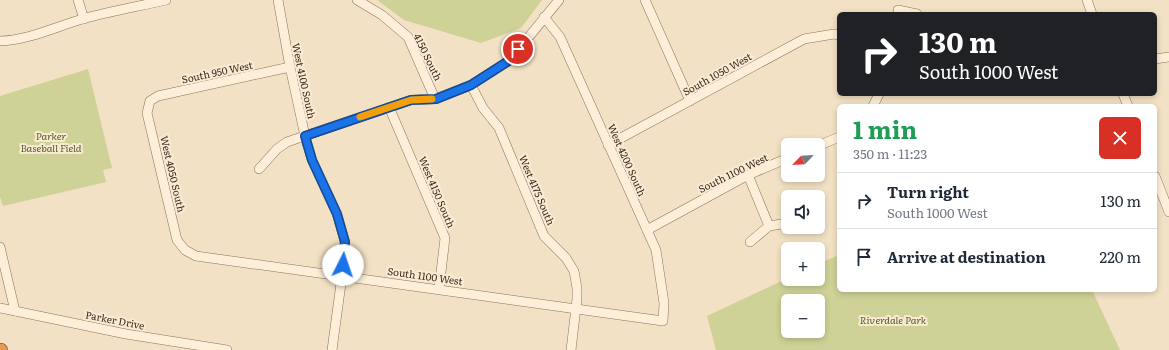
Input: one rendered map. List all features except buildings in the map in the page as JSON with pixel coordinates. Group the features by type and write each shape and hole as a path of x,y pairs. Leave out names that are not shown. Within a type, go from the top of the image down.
{"street":[{"path":"78,0 84,19"},
{"path":"0,41 26,37 84,19 166,0"},
{"name":"West 4100 South","path":"278,0 290,67 305,136 312,160 337,214 345,242 332,350"},
{"name":"4150 South","path":"357,0 382,15 408,37 436,99"},
{"path":"259,168 278,149 288,142 411,100 436,99 471,85 510,60 559,0"},
{"path":"645,0 690,101"},
{"path":"897,12 900,0"},
{"path":"1087,0 1091,12"},
{"name":"West 4200 South","path":"544,17 560,37 656,250 664,303 663,321"},
{"name":"South 1050 West","path":"608,145 804,39 837,35"},
{"path":"1157,60 1169,57"},
{"name":"South 950 West","path":"150,101 158,96 290,67"},
{"name":"West 4175 South","path":"471,85 483,108 499,128 544,236 566,258 574,271 578,288 572,350"},
{"name":"West 4050 South","path":"150,101 147,112 177,240 185,250"},
{"name":"West 4150 South","path":"389,108 444,238 439,289"},
{"path":"825,143 837,138"},
{"name":"South 1100 West","path":"647,230 748,176 781,161"},
{"path":"748,176 769,226"},
{"path":"1157,181 1169,212"},
{"path":"750,242 769,226 781,224"},
{"path":"0,247 15,312"},
{"name":"South 1100 West","path":"185,250 196,256 663,321"},
{"name":"Parker Drive","path":"0,308 126,334 227,350"}],"green space":[{"path":"377,0 542,0 521,28 481,43 404,20"},
{"name":"Parker Baseball Field","path":"88,69 112,168 103,170 106,182 3,206 0,197 0,96"},
{"name":"Riverdale Park","path":"837,256 837,292 1093,292 1120,350 716,350 707,316 781,281 781,286 825,286 825,261"}],"slow traffic":[{"path":"360,117 411,100 432,99"}],"route":[{"path":"343,265 345,242 337,214 312,160 305,136 411,100 436,99 471,85 510,60 518,49"}]}
